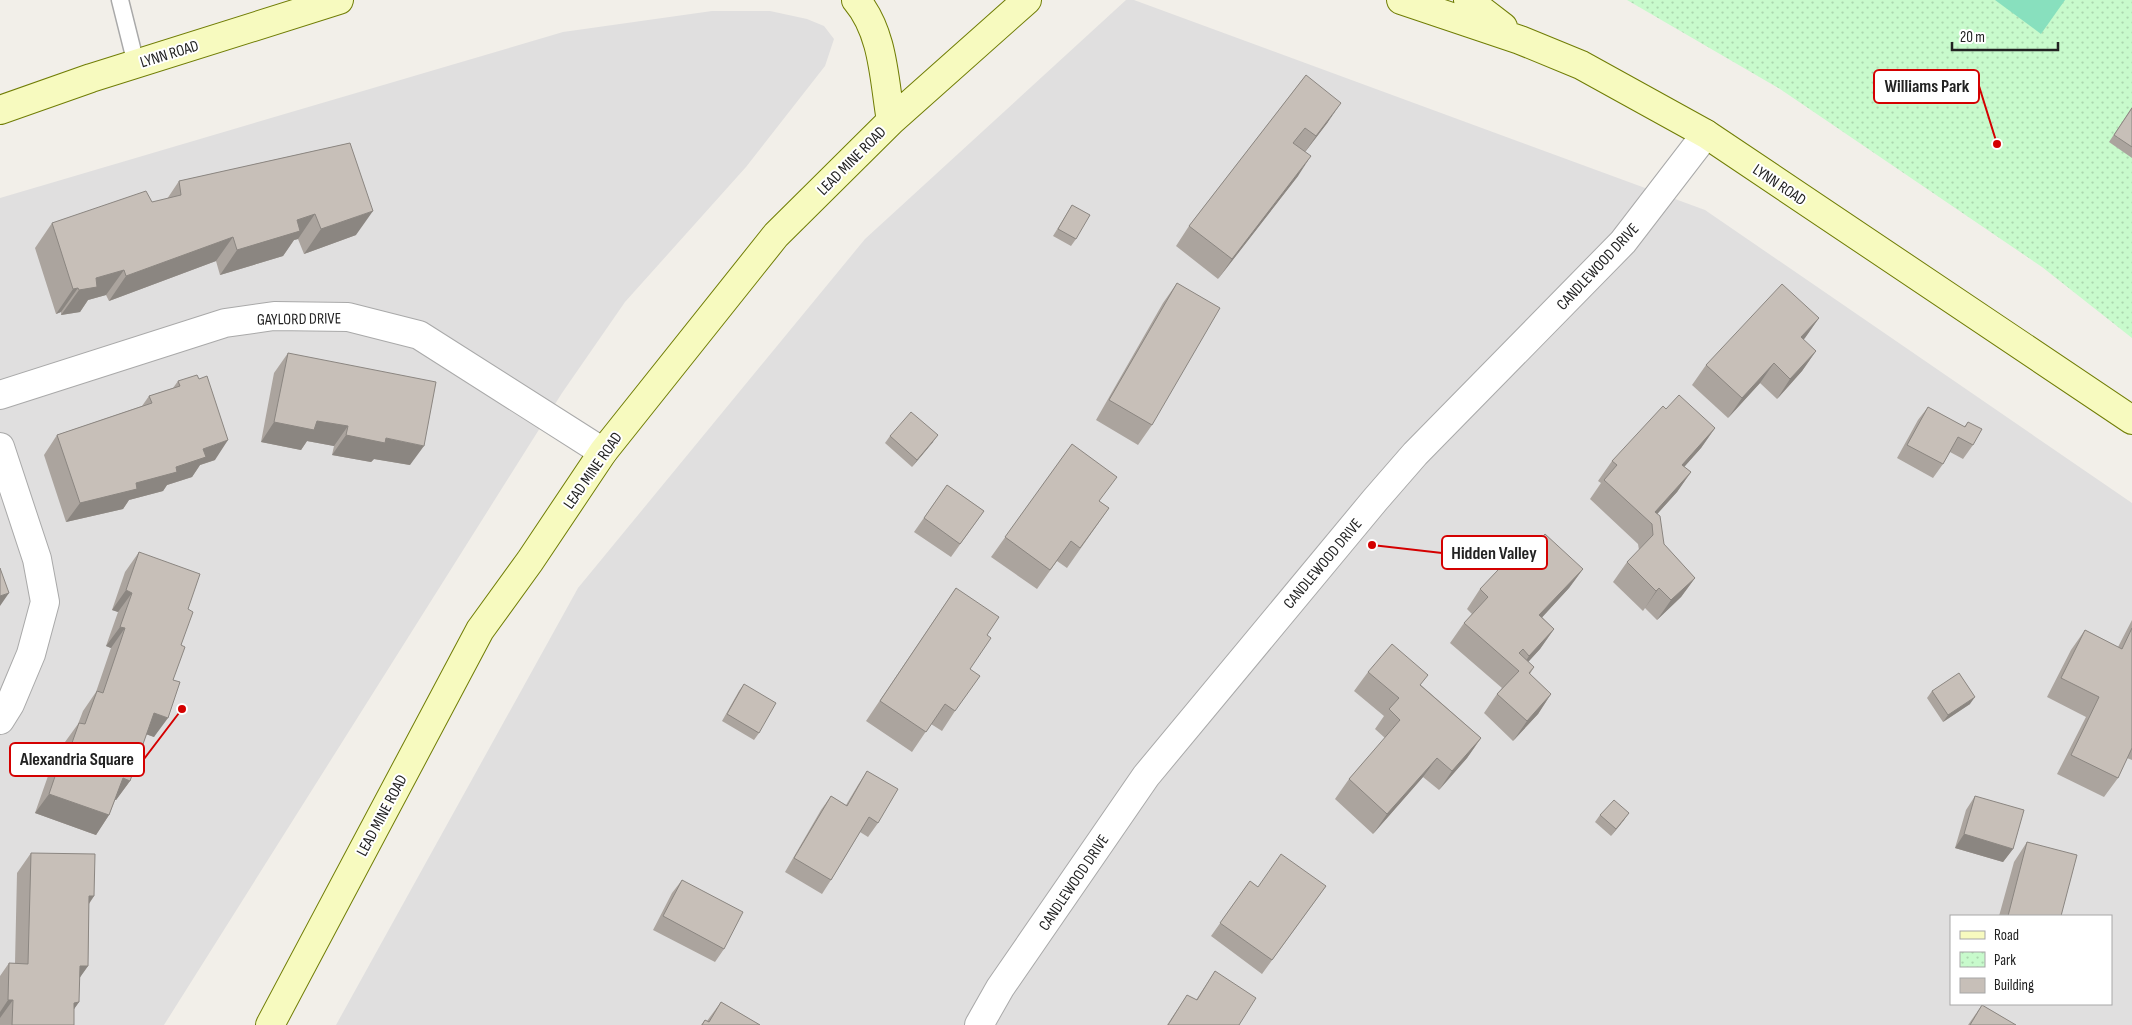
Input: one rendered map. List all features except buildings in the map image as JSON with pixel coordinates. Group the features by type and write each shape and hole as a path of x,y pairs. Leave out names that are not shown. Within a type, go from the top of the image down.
{"main road":[{"name":"LYNN ROAD","path":"0,110 136,64 339,0"},
{"path":"856,0 870,20 880,49 891,121"},
{"name":"LEAD MINE ROAD","path":"270,1025 480,630 530,561 603,452 776,235 891,121 1027,0"},
{"name":"LYNN ROAD","path":"1401,0 1520,40 1581,64 1706,134 2132,420"},
{"path":"1468,0 1520,40"}],"street":[{"name":"CANDLEWOOD DRIVE","path":"979,1025 1000,988 1146,776 1415,454 1622,242 1706,134"},
{"name":"GAYLORD DRIVE","path":"0,395 225,323 274,316 348,317 420,335 603,452"},
{"path":"0,447 37,559 45,602 31,654 10,704 0,720"}],"lane":[{"path":"120,0 136,64"}],"shaded area":[{"path":"1126,0 1134,0 1705,210 2132,503 2132,1025 336,1025 578,588 865,239"},
{"path":"712,11 770,11 807,19 824,26 834,39 825,66 746,167 625,302 562,393 164,1025 0,1025 0,198 563,32"}],"green space":[{"path":"1627,0 2132,0 2132,338 2042,267 1780,89"},
{"path":"1995,0 2065,0 2041,34"}],"place":[{"name":"Williams Park","path":"1997,144"},
{"name":"Hidden Valley","path":"1372,545"},
{"name":"Alexandria Square","path":"182,709"}]}
